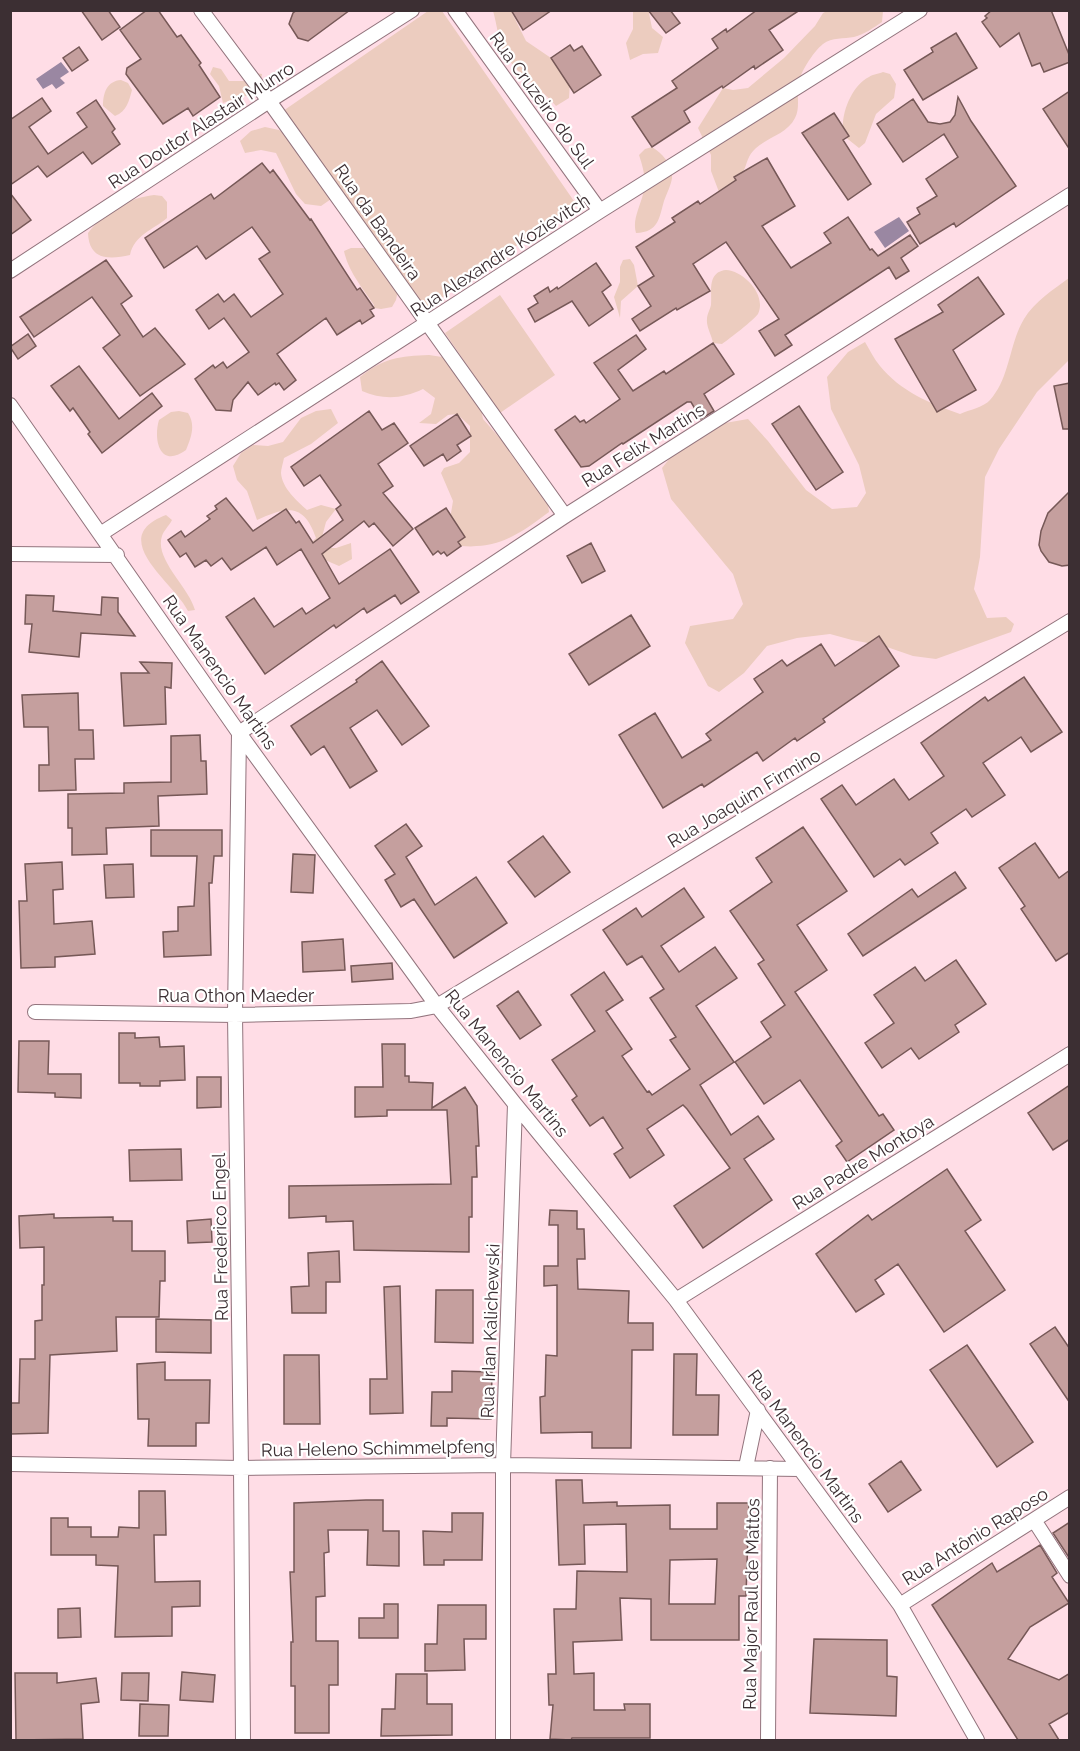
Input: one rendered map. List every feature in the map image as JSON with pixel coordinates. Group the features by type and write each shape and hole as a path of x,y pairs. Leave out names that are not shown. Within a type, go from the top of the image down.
{"street":[{"name":"Rua da Bandeira","path":"201,10 269,101 565,516"},
{"name":"Rua Doutor Alastair Munro","path":"10,271 412,10"},
{"name":"Rua Cruzeiro do Sul","path":"454,10 600,211"},
{"name":"Rua Alexandre Kozievitch","path":"102,533 600,211 920,10"},
{"name":"Rua Felix Martins","path":"239,733 565,516 1070,195"},
{"name":"Rua Manencio Martins","path":"10,405 102,533 239,733 437,1006 676,1300 900,1605 977,1740"},
{"path":"10,554 117,555"},
{"name":"Rua Joaquim Firmino","path":"437,1006 1070,621"},
{"name":"Rua Frederico Engel","path":"239,733 235,1015 242,1468 243,1740"},
{"name":"Rua Othon Maeder","path":"34,1011 235,1015 411,1011 437,1006"},
{"name":"Rua Padre Montoya","path":"676,1300 1070,1054"},
{"name":"Rua Irlan Kalichewski","path":"503,1740 503,1465 515,1104"},
{"path":"746,1467 758,1410"},
{"name":"Rua Heleno Schimmelpfeng","path":"10,1464 242,1468 503,1465 800,1469"},
{"name":"Rua Major Raul de Mattos","path":"768,1740 770,1468"},
{"name":"Rua Antônio Raposo","path":"900,1605 1070,1497"},
{"path":"1034,1520 1070,1576"}],"shaded area":[{"path":"829,10 883,11 882,22 854,37 830,40 815,52 801,76 798,86 797,111 792,123 756,148 749,156 741,175 719,192 711,171 711,155 698,128 723,88 733,90 748,88 784,58 815,26 823,13"},
{"path":"428,11 442,11 576,204 423,311 283,111"},
{"path":"493,11 511,11 526,41 551,58 562,70 570,83 569,98 556,106 521,74 502,47"},
{"path":"633,11 652,11 649,13 652,28 663,37 658,53 643,54 630,60 626,43 633,29"},
{"path":"61,62 69,72 60,78 65,83 56,89 52,84 43,89 36,79"},
{"path":"213,67 221,69 229,81 243,81 255,73 262,74 253,92 223,103 219,86 210,74"},
{"path":"883,72 890,74 896,84 894,98 876,114 865,143 859,148 844,136 845,111 857,87 872,75"},
{"path":"121,80 128,83 132,90 125,108 115,116 103,106 104,97 109,85"},
{"path":"265,127 279,130 293,139 334,197 321,206 305,204 296,194 276,153 261,150 245,153 240,141 251,131"},
{"path":"652,147 666,160 671,169 672,178 657,223 649,230 636,233 636,218 645,184 639,155 645,149"},
{"path":"154,195 162,196 167,202 167,218 136,242 130,255 108,257 92,249 88,233 94,225 117,207 135,199"},
{"path":"899,217 909,231 885,248 874,232"},
{"path":"351,248 366,248 399,285 392,307 374,308 349,266 344,251"},
{"path":"630,259 634,265 638,286 621,301 620,318 614,297 620,282 620,267 623,260"},
{"path":"726,270 740,275 752,285 757,292 760,307 756,317 747,325 722,344 713,343 707,322 711,305 712,283 716,274"},
{"path":"1069,278 1069,360 1037,392 999,449 985,477 980,557 974,589 987,618 1006,617 1014,624 1011,632 936,659 913,656 884,646 830,634 797,638 767,646 744,673 719,692 708,686 685,643 690,626 733,619 743,604 733,574 671,499 662,468 670,458 725,423 748,419 806,490 832,509 857,507 866,493 859,465 831,409 827,377 848,352 865,342 888,375 906,390 960,414 990,400 1002,382 1015,339 1024,319 1039,301"},
{"path":"500,295 555,375 500,413 445,333"},
{"path":"429,355 442,357 454,364 480,403 483,419 547,495 549,512 518,533 498,542 487,545 461,546 448,531 453,501 441,473 444,468 459,463 470,452 470,426 457,414 448,415 436,424 419,423 431,414 435,398 423,389 408,395 392,397 377,396 362,391 360,377 376,366 400,357"},
{"path":"331,409 338,423 311,444 284,458 281,473 287,489 307,510 321,505 336,509 326,522 322,537 330,548 351,543 352,559 339,566 325,560 312,542 316,538 311,527 300,513 286,510 257,520 247,491 237,480 233,466 241,453 253,445 268,446 283,442 301,418 316,411"},
{"path":"171,412 188,413 192,422 191,436 186,450 170,456 160,450 157,428 159,420"},
{"path":"166,515 172,520 162,536 163,554 192,601 195,610 188,611 181,599 149,561 142,548 142,536 149,525"}],"building":[{"path":"81,10 108,10 120,27 102,40"},
{"path":"147,10 158,10 177,37 181,35 201,63 199,65 220,97 193,116 188,108 163,124 126,74 127,68 141,59 120,30"},
{"path":"297,10 350,10 308,41 298,38 289,24 293,13"},
{"path":"511,10 552,10 523,30"},
{"path":"648,10 670,10 680,23 666,33"},
{"path":"757,10 800,10 769,30 783,50 684,111 690,122 652,147 632,117 677,88 672,81 718,48 712,39 726,29 727,32"},
{"path":"992,10 1051,10 1070,62 1044,72 1040,63 1032,66 1019,33 1000,47 982,22"},
{"path":"956,33 977,68 923,100 904,70 933,52 931,48"},
{"path":"570,45 574,51 582,46 601,75 574,93 551,58"},
{"path":"79,47 88,60 72,71 63,58"},
{"path":"1070,91 1070,150 1043,109"},
{"path":"958,97 971,121 1016,186 956,227 954,223 920,244 907,222 920,214 917,208 937,196 926,179 958,157 944,134 903,162 877,124 913,99 928,122 940,124 950,122 955,115"},
{"path":"42,98 51,111 29,127 48,154 87,127 77,113 96,100 115,129 112,132 120,144 92,164 83,152 47,177 38,166 10,185 10,120"},
{"path":"834,113 849,136 843,140 871,184 848,200 802,133"},
{"path":"767,158 795,206 762,226 791,268 831,243 824,233 848,217 870,250 872,249 878,256 910,235 918,246 901,258 909,271 896,279 889,267 785,335 792,345 775,356 759,331 779,319 726,242 693,264 710,291 677,310 676,308 640,331 632,319 651,306 638,286 654,276 636,247 675,222 672,218 698,201 700,204 736,180 734,177"},
{"path":"262,163 270,173 273,170 311,219 357,290 360,288 374,308 370,310 374,316 362,324 360,320 337,335 326,318 277,354 296,380 284,390 279,383 276,385 275,383 258,395 248,382 233,400 231,411 216,410 195,379 213,365 215,368 223,362 227,368 249,352 224,318 209,329 196,310 218,294 224,302 234,294 251,317 283,294 259,259 270,252 252,227 206,259 197,246 164,268 145,238 211,194 214,199"},
{"path":"10,193 31,220 10,235"},
{"path":"106,260 132,296 121,304 143,337 155,328 185,364 140,396 103,348 120,335 92,297 34,337 20,317"},
{"path":"596,263 611,285 602,292 613,309 589,326 572,301 535,322 528,309 538,303 534,296 548,287 550,292 557,287 558,289"},
{"path":"978,277 1004,314 953,350 976,390 937,412 895,339 943,312 938,305"},
{"path":"28,334 36,346 18,359 10,347"},
{"path":"636,335 646,349 618,370 633,391 664,371 666,374 713,343 734,374 704,394 714,411 701,419 691,402 687,402 589,466 581,467 555,430 575,416 580,422 584,420 586,423 620,399 594,363"},
{"path":"79,366 119,419 152,393 162,406 102,453 73,408 70,411 51,386"},
{"path":"1070,383 1070,429 1063,429 1054,386"},
{"path":"799,406 843,472 816,490 772,424"},
{"path":"369,411 382,430 394,423 408,443 378,464 393,486 383,493 413,529 393,546 374,523 369,527 364,521 322,554 339,584 390,549 419,592 401,604 395,595 367,613 364,608 336,628 334,625 265,674 226,617 254,598 274,627 302,608 306,614 330,598 301,549 277,565 266,547 231,570 222,558 211,566 206,560 195,567 186,553 180,557 168,540 181,531 185,537 210,519 207,516 226,498 253,531 286,509 296,523 299,521 313,543 343,520 336,509 341,505 320,475 304,486 291,467"},
{"path":"457,414 471,436 457,445 461,451 447,461 443,454 424,466 410,446"},
{"path":"1070,491 1070,565 1062,566 1049,562 1039,545 1041,531 1048,513"},
{"path":"446,508 465,537 458,542 461,546 447,556 444,552 441,554 438,551 433,555 415,528"},
{"path":"591,543 605,571 582,583 567,556"},
{"path":"26,595 54,596 53,611 101,615 102,597 118,598 118,612 135,636 81,633 79,657 29,652 32,624 25,624"},
{"path":"631,615 650,646 589,685 569,654"},
{"path":"879,636 899,666 823,719 825,722 797,741 795,738 763,761 757,752 704,787 702,784 663,808 619,735 655,713 682,758 711,740 706,734 763,692 754,679 782,660 787,666 821,644 835,666"},
{"path":"382,661 429,726 402,745 377,710 350,728 377,771 350,788 324,746 311,755 291,726 357,682 356,680"},
{"path":"140,662 172,663 171,688 165,687 166,724 124,726 121,673 149,673"},
{"path":"1024,677 1062,732 1031,752 1021,737 983,763 1005,795 972,817 966,809 931,833 938,843 905,865 900,859 874,877 821,799 842,785 856,805 894,779 909,800 944,776 921,743 985,697 988,701"},
{"path":"78,693 79,730 93,730 94,759 75,759 76,790 39,791 39,765 49,765 48,727 24,727 22,695"},
{"path":"200,735 201,761 206,761 207,794 158,796 159,826 106,828 107,854 72,855 72,828 68,828 68,794 124,793 124,783 171,782 171,736"},
{"path":"406,824 422,846 406,857 435,905 476,877 507,923 454,958 414,899 401,907 385,880 395,874 375,846"},
{"path":"803,827 847,891 797,925 827,970 795,992 879,1116 883,1114 894,1130 847,1162 836,1146 842,1141 800,1080 764,1104 735,1062 771,1037 761,1022 785,1005 758,964 764,960 730,911 772,882 756,858"},
{"path":"151,830 222,830 222,856 214,856 212,883 209,883 211,955 164,957 163,932 178,931 178,907 194,906 197,856 151,856"},
{"path":"543,836 570,872 535,897 508,862"},
{"path":"1035,843 1059,878 1070,870 1070,952 1056,961 1021,909 1025,906 999,868"},
{"path":"293,854 315,855 313,893 291,892"},
{"path":"62,862 63,889 53,890 54,924 92,921 95,954 55,957 55,967 21,968 19,901 27,901 25,864"},
{"path":"133,864 134,897 106,898 104,865"},
{"path":"955,872 966,888 863,956 848,934 912,889 918,897"},
{"path":"684,888 704,917 661,946 679,972 715,947 737,978 696,1006 734,1062 700,1085 731,1135 758,1116 774,1139 744,1159 772,1200 703,1248 674,1206 730,1168 687,1109 683,1105 647,1129 664,1155 630,1178 614,1154 623,1148 603,1117 590,1126 572,1100 577,1096 552,1060 595,1031 571,995 604,972 623,1000 606,1011 632,1049 622,1056 647,1092 649,1091 652,1095 690,1069 670,1040 676,1037 650,998 664,989 642,956 627,965 603,930 636,908 642,917"},
{"path":"343,939 345,970 303,972 302,942"},
{"path":"956,960 986,1004 955,1025 959,1032 919,1059 911,1048 882,1068 865,1043 894,1023 874,995 915,967 925,981"},
{"path":"392,963 393,979 352,982 351,966"},
{"path":"518,991 541,1025 520,1039 497,1006"},
{"path":"119,1033 135,1033 135,1038 159,1037 160,1047 184,1046 185,1080 160,1081 160,1086 119,1083"},
{"path":"19,1041 49,1041 48,1074 81,1074 81,1098 55,1097 55,1093 18,1092"},
{"path":"382,1044 405,1044 405,1076 409,1076 409,1082 433,1083 432,1108 465,1087 477,1106 479,1146 476,1146 477,1177 472,1177 469,1252 354,1250 353,1221 326,1222 326,1216 289,1218 289,1186 451,1184 447,1110 387,1110 387,1116 355,1117 355,1087 383,1087"},
{"path":"197,1077 221,1077 221,1107 197,1108"},
{"path":"1070,1085 1070,1139 1053,1150 1028,1113"},
{"path":"181,1149 182,1180 130,1181 129,1150"},
{"path":"947,1169 981,1220 965,1231 1005,1290 944,1332 898,1264 875,1280 884,1294 856,1312 816,1254 868,1215 872,1220"},
{"path":"550,1210 577,1211 577,1229 584,1229 585,1259 577,1259 578,1289 629,1291 628,1323 653,1323 653,1350 632,1350 631,1448 592,1448 592,1432 541,1433 540,1397 545,1396 546,1355 557,1356 557,1285 544,1286 544,1266 558,1266 558,1225 549,1225"},
{"path":"54,1214 54,1218 113,1217 113,1221 132,1221 132,1251 165,1251 165,1281 160,1281 159,1317 116,1317 117,1351 50,1355 48,1433 10,1434 10,1403 19,1403 20,1359 35,1359 35,1321 42,1320 42,1285 44,1285 44,1247 20,1248 19,1216"},
{"path":"211,1219 212,1242 188,1243 187,1221"},
{"path":"339,1251 340,1282 326,1282 326,1313 292,1313 291,1287 309,1286 308,1253"},
{"path":"400,1286 403,1413 370,1414 370,1379 387,1379 384,1287"},
{"path":"436,1290 473,1290 473,1343 435,1342"},
{"path":"156,1319 211,1320 211,1353 156,1352"},
{"path":"1055,1327 1070,1349 1070,1403 1030,1344"},
{"path":"967,1345 1033,1442 997,1467 930,1370"},
{"path":"674,1354 697,1354 696,1395 719,1395 718,1435 673,1435"},
{"path":"284,1355 319,1355 320,1424 284,1424"},
{"path":"165,1362 165,1380 210,1380 209,1423 196,1423 196,1446 148,1446 149,1419 138,1419 137,1364"},
{"path":"452,1371 492,1372 491,1419 447,1418 447,1426 431,1426 432,1392 452,1392"},
{"path":"901,1461 921,1490 888,1512 869,1484"},
{"path":"556,1480 582,1480 583,1503 617,1502 617,1506 670,1505 670,1529 717,1529 717,1503 749,1503 746,1596 739,1596 739,1640 651,1640 651,1599 620,1598 622,1640 573,1642 574,1674 594,1673 594,1710 625,1710 624,1704 650,1704 650,1738 550,1739 553,1705 549,1705 548,1674 556,1674 554,1609 576,1609 577,1571 627,1572 626,1524 584,1525 585,1564 559,1565","holes":["717,1559 715,1604 669,1604 670,1560"]},
{"path":"139,1491 165,1491 166,1535 154,1535 155,1582 200,1581 200,1606 172,1607 172,1636 115,1637 118,1566 96,1565 96,1555 51,1555 51,1518 68,1518 68,1527 91,1527 91,1537 118,1537 119,1527 139,1528"},
{"path":"383,1500 383,1531 399,1531 399,1566 367,1565 368,1530 328,1530 329,1552 324,1553 325,1596 316,1597 316,1641 338,1641 338,1685 329,1685 329,1733 295,1733 295,1686 291,1686 291,1642 293,1642 290,1572 294,1572 294,1503"},
{"path":"452,1513 483,1513 482,1560 444,1560 444,1565 424,1565 423,1531 452,1532"},
{"path":"1070,1522 1070,1559 1053,1533"},
{"path":"1040,1545 1057,1573 1052,1577 1069,1603 1030,1627 1008,1659 1059,1680 1070,1673 1070,1712 1049,1724 1059,1740 1018,1740 932,1605 992,1563 997,1572"},
{"path":"384,1604 398,1604 398,1638 359,1638 359,1618 384,1618"},
{"path":"438,1605 486,1605 486,1639 464,1639 465,1670 425,1671 425,1644 437,1644"},
{"path":"80,1608 81,1637 58,1638 58,1609"},
{"path":"814,1639 887,1640 887,1676 897,1677 896,1716 810,1713"},
{"path":"182,1672 215,1675 213,1702 180,1700"},
{"path":"15,1673 57,1673 57,1683 96,1678 99,1702 81,1704 83,1739 16,1740"},
{"path":"122,1673 149,1673 148,1701 121,1700"},
{"path":"396,1674 427,1674 427,1704 452,1704 452,1735 381,1736 382,1709 395,1709"},
{"path":"140,1704 169,1705 168,1736 139,1736"}]}
